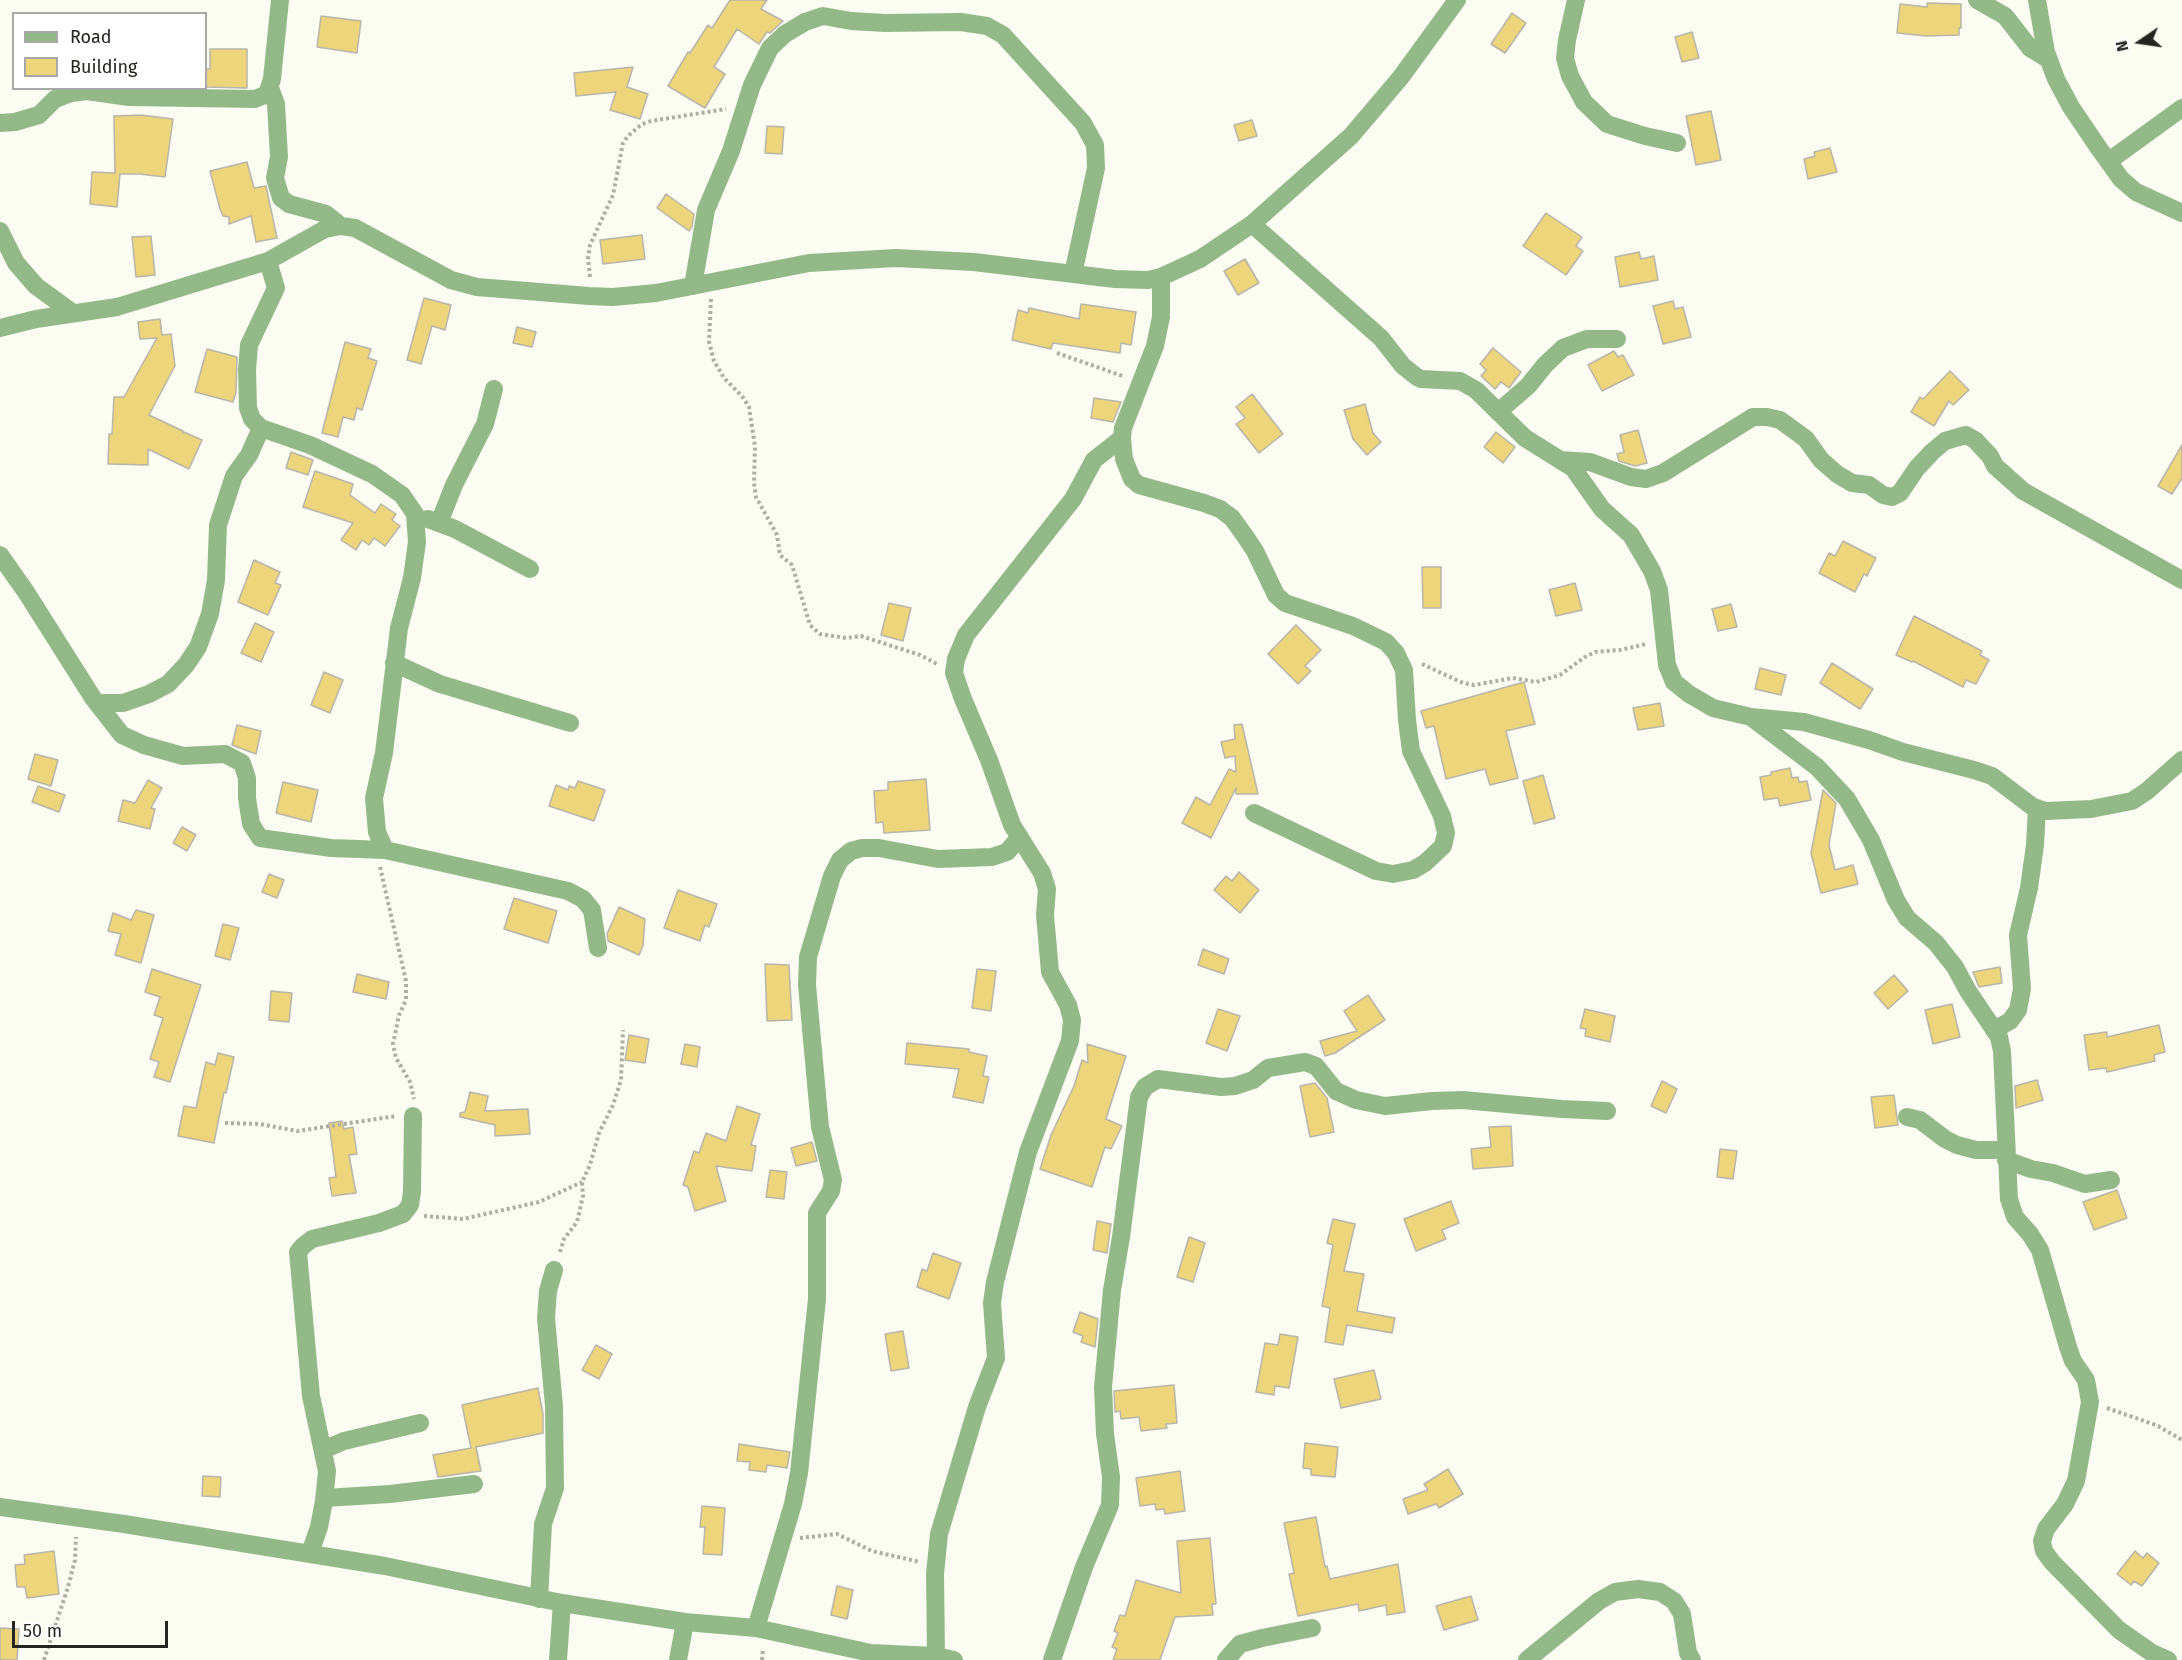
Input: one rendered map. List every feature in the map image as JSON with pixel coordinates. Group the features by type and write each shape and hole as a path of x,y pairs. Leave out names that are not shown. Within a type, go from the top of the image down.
{"street":[{"path":"0,123 15,122 39,115 55,99 71,93 87,91 129,97 238,100 255,99 267,94 270,88 280,0"},
{"path":"0,328 36,319 117,307 268,261 326,229 341,226 355,228 451,280 477,287 589,296 639,295 808,263 896,258 974,262 1124,280 1148,280 1161,277 1200,259 1252,224 1351,136 1401,76 1457,0"},
{"path":"1576,0 1566,40 1565,58 1570,76 1584,102 1607,124 1677,143"},
{"path":"1977,0 2005,16 2030,48 2048,59"},
{"path":"2037,0 2048,59 2071,107 2121,179 2136,192 2182,213"},
{"path":"701,284 706,210 731,151 752,85 770,48 785,34 805,22 824,16 851,21 885,23 961,22 987,26 1004,35 1083,123 1095,145 1096,168 1073,274"},
{"path":"270,88 276,105 279,157 275,178 281,198 289,204 326,214 341,226"},
{"path":"2109,161 2182,108"},
{"path":"1252,224 1381,338 1403,366 1417,377 1460,381 1476,390 1525,438 1573,468 1602,509 1631,535 1642,553 1659,590 1667,665 1674,682 1713,708 1751,717 1804,722 1903,752 1974,770 1992,776 2026,802 2046,811 2091,809 2132,801 2182,760"},
{"path":"0,231 16,263 36,286 73,313"},
{"path":"268,261 276,288 249,345 248,408 252,419 261,428 310,445 372,474 402,495 415,514 417,542 412,578 399,628 384,753 374,798 381,850"},
{"path":"1161,277 1161,317 1155,346 1142,385 1123,428 1122,438 1132,479 1139,485 1220,509 1232,518 1255,551 1275,595 1285,603 1353,626 1386,642 1396,653 1404,670 1411,751 1442,816 1446,833 1443,846 1425,863 1413,870 1393,874 1376,871 1254,813"},
{"path":"1498,412 1528,386 1563,348 1587,339 1617,339"},
{"path":"439,523 454,485 485,424 494,389"},
{"path":"1560,459 1590,462 1631,477 1646,479 1663,473 1753,417 1767,417 1780,420 1800,434 1821,460 1837,474 1852,483 1869,485 1883,495 1892,497 1900,493 1932,452 1945,441 1966,435 1975,440 1990,456 1995,466 2023,491 2182,580"},
{"path":"97,703 123,703 149,694 168,684 186,665 198,647 210,614 216,580 218,525 234,476 249,455 261,428"},
{"path":"0,1507 385,1566 562,1603 685,1622 756,1628 870,1653 945,1658 936,1566 939,1534 977,1407 996,1358 992,1303 1018,1187 1028,1152 1070,1041 1072,1020 1068,1005 1050,972 1045,915 1047,889 1042,873 1012,825 954,673 956,659 966,635 1073,498 1094,460 1122,438"},
{"path":"415,514 455,529 530,569"},
{"path":"0,555 97,703 122,735 144,745 183,756 225,754 242,763 247,778 251,824 261,838 331,848 381,850 568,891 583,899 592,910 598,948"},
{"path":"394,663 440,684 570,723"},
{"path":"1751,717 1816,767 1847,798 1871,840 1896,900 1907,918 1936,943 1955,967 1999,1037 2002,1051 2009,1199 2015,1217 2040,1250 2067,1347 2086,1380 2090,1402 2076,1481 2065,1504 2046,1529 2042,1541 2044,1551 2119,1630 2152,1653 2168,1660"},
{"path":"1994,1030 2010,1021 2018,1010 2022,989 2018,935 2034,856 2037,808"},
{"path":"756,1628 793,1504 799,1473 817,1299 816,1213 831,1191 833,1180 820,1127 807,985 808,957 832,876 840,860 851,851 862,848 879,848 938,859 992,858 1007,852 1020,837"},
{"path":"1052,1660 1084,1566 1110,1505 1111,1477 1105,1434 1103,1387 1112,1290 1139,1097 1144,1087 1158,1079 1221,1087 1235,1086 1253,1080 1268,1068 1305,1062 1316,1066 1336,1091 1356,1100 1385,1106 1463,1100 1607,1111"},
{"path":"310,1554 325,1498 327,1471 310,1386 298,1252 312,1239 379,1223 403,1214 410,1205 412,1192 413,1116"},
{"path":"1907,1117 1920,1120 1945,1139 1958,1145 2006,1155 2031,1169 2085,1184 2110,1180"},
{"path":"539,1599 543,1524 555,1488 554,1406 546,1318 548,1291 554,1270"},
{"path":"323,1450 344,1442 420,1423"},
{"path":"325,1498 390,1494 474,1484"},
{"path":"1527,1660 1599,1601 1615,1592 1638,1589 1660,1592 1674,1601 1682,1614 1688,1653 1692,1660"},
{"path":"558,1660 562,1603"},
{"path":"678,1660 685,1622"},
{"path":"1226,1660 1240,1644 1312,1628"}],"path":[{"path":"589,296 590,245 613,195 623,143 628,136 642,124 651,121 721,109 743,108"},
{"path":"701,284 712,310 709,342 714,361 724,378 742,396 748,407 755,446 756,497 777,535 780,555 792,565 810,625 820,634 846,638 861,636 900,649 954,673"},
{"path":"1057,353 1142,385"},
{"path":"1396,653 1463,683 1474,685 1513,678 1536,682 1560,675 1595,652 1620,650 1663,639"},
{"path":"225,1123 260,1124 297,1131 389,1116 413,1116 414,1100 410,1082 396,1058 393,1044 399,1015 405,1000 406,981 389,911 381,850"},
{"path":"554,1270 564,1239 577,1222 583,1196 582,1182 621,1080 623,1030"},
{"path":"403,1214 463,1219 539,1202 582,1182"},
{"path":"2090,1402 2158,1426 2182,1440"},
{"path":"44,1660 75,1560 78,1518"},
{"path":"782,1537 802,1538 837,1534 873,1551 936,1566"}],"building":[{"path":"730,0 767,0 761,9 783,21 770,33 767,32 759,44 737,29 714,67 725,74 705,108 668,86 688,52 690,53 708,25 712,28"},
{"path":"1927,3 1961,4 1959,35 1926,36 1897,33 1900,4 1927,7"},
{"path":"1512,13 1526,23 1505,53 1491,44"},
{"path":"321,16 361,21 357,53 317,47"},
{"path":"1692,32 1699,58 1682,62 1675,37"},
{"path":"210,49 247,49 247,88 207,87 207,69 210,69"},
{"path":"633,67 627,87 648,94 640,119 610,110 616,92 576,96 574,73"},
{"path":"1711,111 1721,160 1696,165 1686,116"},
{"path":"141,115 173,119 165,177 120,174 117,207 90,204 92,172 115,173 114,116"},
{"path":"1252,120 1257,136 1239,141 1234,125"},
{"path":"767,126 784,127 782,154 765,153"},
{"path":"1830,148 1837,172 1808,179 1804,159 1815,156 1814,152"},
{"path":"247,162 254,188 266,186 277,238 256,242 251,216 229,224 229,217 223,216 220,209 210,171"},
{"path":"666,194 694,214 689,231 657,208"},
{"path":"1546,213 1582,237 1576,246 1583,251 1566,275 1523,246"},
{"path":"642,235 645,259 603,264 600,240"},
{"path":"151,236 155,275 136,277 132,237"},
{"path":"1639,252 1641,259 1654,256 1658,280 1620,287 1615,257"},
{"path":"1245,259 1259,283 1238,295 1224,271"},
{"path":"424,298 451,305 445,330 432,326 421,364 407,360"},
{"path":"1673,301 1675,309 1683,307 1691,337 1663,344 1653,306"},
{"path":"1081,304 1136,312 1131,345 1121,343 1120,353 1053,343 1051,349 1012,340 1018,310 1028,313 1029,308 1079,319"},
{"path":"160,319 162,335 171,334 175,366 149,415 202,440 189,469 148,449 148,465 108,464 114,397 124,397 157,338 140,339 138,322"},
{"path":"517,327 536,332 532,347 513,343"},
{"path":"345,342 371,349 368,358 377,361 362,410 357,408 354,420 343,417 338,437 322,433"},
{"path":"1493,348 1521,372 1509,388 1501,382 1495,389 1481,376 1486,370 1480,364"},
{"path":"207,349 237,357 236,392 233,402 195,392"},
{"path":"1614,351 1618,357 1623,355 1634,375 1602,391 1588,365"},
{"path":"1950,371 1969,390 1953,405 1949,401 1934,426 1911,412 1920,397 1923,399"},
{"path":"1252,394 1283,434 1259,453 1236,424 1245,418 1236,407"},
{"path":"1094,398 1121,402 1113,422 1091,418"},
{"path":"1365,404 1373,433 1381,442 1367,455 1353,439 1344,410"},
{"path":"1638,430 1647,463 1635,466 1619,461 1617,454 1624,452 1620,435"},
{"path":"1496,432 1515,447 1503,463 1484,447"},
{"path":"2182,445 2182,478 2172,494 2158,486"},
{"path":"291,452 313,460 308,475 286,468"},
{"path":"315,471 353,484 350,495 375,513 381,504 396,514 392,520 400,526 385,546 374,538 369,545 362,540 356,550 341,540 353,523 303,507"},
{"path":"1843,541 1876,558 1867,576 1864,574 1855,592 1819,573 1829,553 1835,556"},
{"path":"254,560 280,572 275,583 281,585 268,615 238,602"},
{"path":"1422,567 1441,567 1441,608 1423,608"},
{"path":"1575,583 1582,610 1556,616 1549,590"},
{"path":"889,603 911,608 903,641 881,635"},
{"path":"1731,604 1737,627 1718,631 1712,609"},
{"path":"1914,616 1982,651 1980,655 1989,660 1976,684 1966,680 1963,687 1913,661 1896,655"},
{"path":"255,623 274,632 261,662 241,653"},
{"path":"1296,625 1321,650 1305,666 1311,671 1298,684 1268,654"},
{"path":"1832,663 1873,689 1860,709 1820,683"},
{"path":"1760,668 1786,675 1781,695 1755,689"},
{"path":"324,672 343,680 330,713 311,705"},
{"path":"1524,682 1535,724 1506,731 1518,778 1490,785 1485,769 1446,779 1434,726 1426,728 1421,711"},
{"path":"1660,703 1664,726 1638,730 1633,708"},
{"path":"1242,724 1258,794 1236,794 1236,788 1211,838 1182,823 1196,797 1210,805 1229,769 1236,772 1235,756 1225,758 1221,742 1235,739 1234,725"},
{"path":"237,725 261,731 256,754 232,745"},
{"path":"35,754 58,760 51,786 28,779"},
{"path":"1790,768 1792,778 1798,777 1799,782 1807,781 1811,800 1780,806 1778,798 1764,800 1760,777"},
{"path":"1543,775 1555,818 1534,824 1523,781"},
{"path":"926,779 930,830 884,833 883,822 876,823 874,791 888,790 888,782"},
{"path":"148,780 162,788 151,808 155,809 150,829 118,821 123,800 135,803"},
{"path":"578,781 605,790 594,821 549,806 556,785 568,790 569,786 575,788"},
{"path":"283,782 318,790 311,822 276,813"},
{"path":"38,786 65,795 59,812 32,802"},
{"path":"1823,790 1836,803 1829,845 1835,870 1853,865 1858,884 1821,893 1811,853"},
{"path":"182,827 196,835 187,851 173,843"},
{"path":"1239,872 1259,890 1240,913 1214,890 1226,876 1232,881"},
{"path":"269,874 284,880 277,898 262,892"},
{"path":"678,890 717,904 709,927 705,925 700,941 664,928"},
{"path":"514,898 557,911 548,943 504,929"},
{"path":"619,907 645,919 643,946 639,955 608,941 607,934"},
{"path":"136,910 154,915 141,963 115,955 121,934 108,931 113,913 131,920"},
{"path":"223,924 239,928 230,960 215,956"},
{"path":"1203,949 1229,959 1224,974 1198,965"},
{"path":"765,964 789,965 792,1020 767,1021"},
{"path":"2000,967 2002,983 1979,987 1973,972"},
{"path":"152,969 201,985 170,1082 154,1077 159,1062 150,1059 163,1018 154,1015 160,997 145,992"},
{"path":"977,969 996,971 991,1011 972,1008"},
{"path":"357,974 389,982 386,999 353,992"},
{"path":"1894,975 1908,991 1888,1009 1874,993"},
{"path":"271,991 292,993 289,1022 269,1020"},
{"path":"1368,995 1385,1020 1335,1053 1325,1056 1320,1041 1357,1031 1344,1011"},
{"path":"1952,1004 1960,1037 1933,1044 1925,1010"},
{"path":"1218,1009 1240,1016 1227,1051 1206,1043"},
{"path":"1585,1009 1615,1016 1610,1042 1585,1036 1586,1029 1580,1028"},
{"path":"2159,1025 2165,1052 2154,1055 2155,1061 2107,1072 2106,1068 2089,1070 2084,1035 2107,1032 2107,1037"},
{"path":"629,1035 649,1039 645,1063 625,1060"},
{"path":"907,1043 969,1049 969,1052 987,1056 983,1076 989,1077 983,1103 953,1097 959,1069 905,1064"},
{"path":"685,1044 700,1047 697,1067 681,1064"},
{"path":"1087,1044 1126,1056 1106,1119 1122,1126 1111,1149 1105,1147 1092,1187 1040,1169 1051,1135 1074,1086 1082,1060 1088,1063"},
{"path":"218,1053 234,1057 226,1093 224,1092 214,1143 178,1136 184,1106 196,1108 206,1062 215,1065"},
{"path":"2037,1080 2043,1100 2016,1108 2015,1086"},
{"path":"1662,1081 1677,1089 1666,1113 1651,1106"},
{"path":"1315,1083 1327,1098 1334,1132 1310,1137 1300,1086"},
{"path":"470,1092 488,1096 485,1111 528,1109 530,1134 495,1136 495,1125 460,1117 460,1113 465,1112"},
{"path":"1894,1095 1898,1125 1875,1128 1871,1097"},
{"path":"737,1106 760,1114 751,1145 756,1146 752,1171 716,1166 726,1201 695,1211 688,1187 683,1185 694,1151 699,1153 706,1133 726,1141"},
{"path":"342,1121 344,1129 353,1127 357,1154 349,1155 356,1193 332,1196 329,1178 336,1177 329,1123"},
{"path":"1511,1126 1513,1166 1473,1169 1471,1149 1491,1147 1489,1127"},
{"path":"812,1142 817,1161 796,1166 791,1148"},
{"path":"1720,1149 1737,1151 1733,1179 1717,1177"},
{"path":"770,1170 787,1172 784,1199 766,1197"},
{"path":"2117,1190 2127,1218 2094,1230 2083,1202"},
{"path":"1451,1201 1459,1223 1442,1230 1446,1239 1416,1251 1404,1219"},
{"path":"1333,1219 1355,1224 1344,1271 1364,1274 1357,1311 1395,1318 1392,1333 1347,1325 1343,1345 1325,1342 1330,1308 1322,1306 1333,1245 1327,1243"},
{"path":"1097,1221 1111,1224 1107,1253 1093,1250"},
{"path":"1189,1237 1205,1243 1193,1282 1177,1277"},
{"path":"933,1253 961,1263 949,1299 917,1287 922,1269 927,1271"},
{"path":"1080,1312 1098,1319 1095,1347 1081,1342 1083,1336 1073,1332"},
{"path":"903,1331 909,1368 891,1371 885,1334"},
{"path":"1280,1334 1298,1337 1289,1388 1275,1386 1274,1395 1256,1392 1265,1343 1278,1345"},
{"path":"596,1345 612,1354 599,1379 582,1370"},
{"path":"1374,1370 1381,1399 1341,1408 1334,1379"},
{"path":"1174,1385 1177,1423 1166,1424 1167,1428 1141,1431 1139,1417 1121,1419 1120,1411 1115,1412 1114,1391"},
{"path":"538,1388 543,1414 543,1433 476,1447 481,1471 438,1477 433,1455 471,1448 462,1405"},
{"path":"1305,1443 1338,1447 1335,1477 1311,1475 1311,1469 1303,1468"},
{"path":"739,1444 790,1452 787,1468 767,1465 766,1472 749,1470 750,1462 737,1461"},
{"path":"1448,1469 1463,1494 1439,1508 1436,1504 1408,1514 1403,1499 1428,1490 1424,1484"},
{"path":"1180,1471 1185,1511 1165,1514 1164,1509 1156,1510 1155,1504 1140,1506 1136,1478"},
{"path":"203,1476 221,1477 220,1497 202,1496"},
{"path":"702,1506 725,1508 722,1555 703,1554 705,1527 700,1527"},
{"path":"1316,1517 1325,1567 1327,1566 1330,1579 1398,1564 1405,1612 1387,1615 1386,1605 1359,1611 1358,1604 1298,1616 1289,1574 1294,1573 1284,1523"},
{"path":"1210,1538 1216,1604 1212,1604 1213,1615 1175,1617 1160,1660 1113,1660 1117,1649 1112,1647 1118,1633 1114,1631 1120,1615 1125,1616 1136,1580 1181,1593 1177,1541"},
{"path":"54,1551 59,1594 27,1598 25,1587 17,1587 15,1565 25,1564 24,1555"},
{"path":"2135,1551 2143,1558 2147,1553 2159,1563 2142,1586 2134,1581 2131,1585 2117,1574"},
{"path":"837,1586 853,1590 847,1619 831,1615"},
{"path":"1471,1596 1478,1620 1444,1630 1436,1606"},
{"path":"0,1628 19,1629 17,1660 0,1660"}]}
